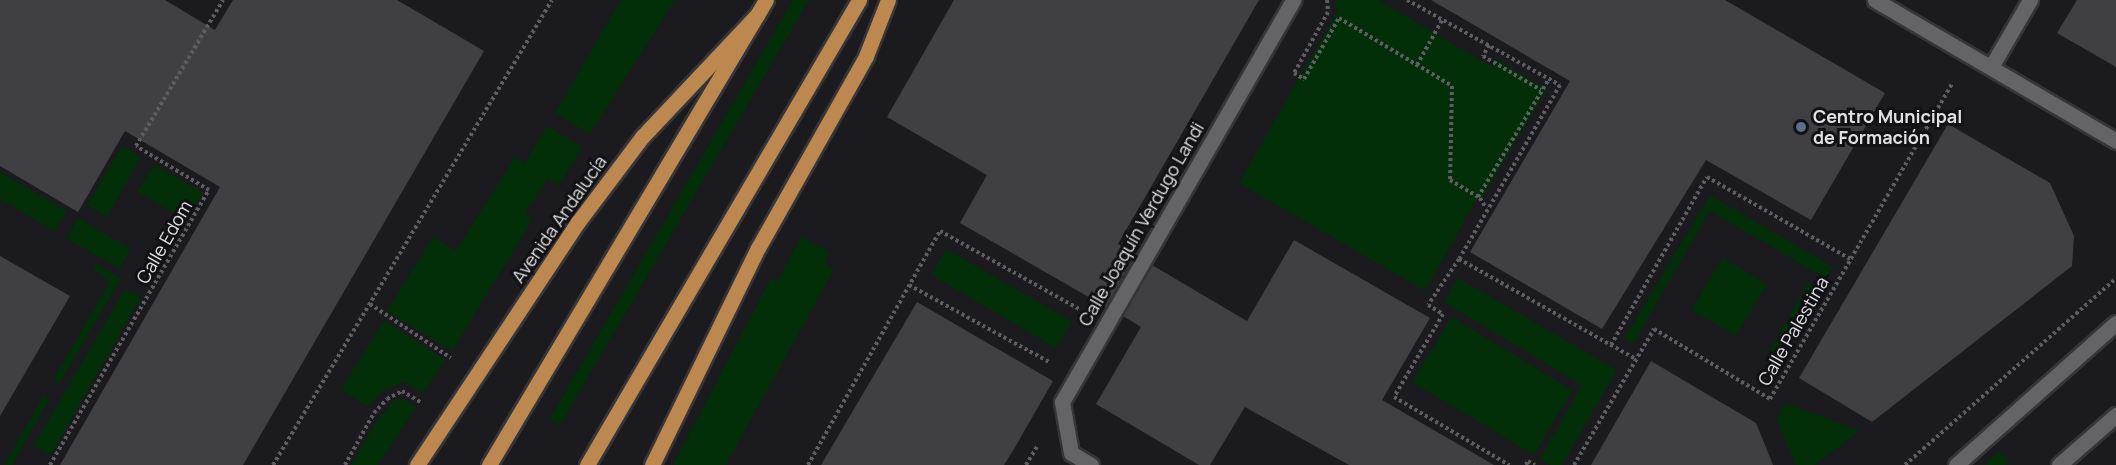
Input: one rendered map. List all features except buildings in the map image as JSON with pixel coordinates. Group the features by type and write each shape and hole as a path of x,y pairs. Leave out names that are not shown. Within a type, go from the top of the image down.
{"main road":[{"name":"Avenida Andalucía","path":"489,465 766,0"},
{"path":"587,465 859,0"},
{"path":"652,465 758,248 866,56 888,0"},
{"name":"Avenida Andalucía","path":"417,465 578,222 628,156 757,15"}],"street":[{"name":"Calle Joaquín Verdugo Landi","path":"1091,465 1071,453 1062,402 1293,0"},
{"path":"1875,0 2116,141"},
{"path":"1990,67 2030,0"},
{"path":"1956,465 2116,323"},
{"path":"2060,465 2116,415"}],"path":[{"name":"Calle Edom","path":"50,465 209,190 136,146 223,0"},
{"path":"273,465 552,0"},
{"path":"1326,0 1328,12 1294,73 1304,79 1340,18 1452,86 1450,180 1478,197 1486,208"},
{"path":"1407,0 1560,85 1486,208 1459,259 1428,305 1443,314 1394,398 1509,465"},
{"path":"1417,64 1442,20"},
{"path":"1489,45 1483,56 1541,90"},
{"name":"Calle Palestina","path":"1574,465 1653,329 1770,399 1969,55"},
{"path":"1478,197 1549,79"},
{"path":"1611,345 1707,177 1851,259"},
{"path":"808,465 940,231 1106,325"},
{"path":"1459,259 1636,359"},
{"path":"1905,465 2116,278"},
{"path":"909,285 1076,377"},
{"path":"369,304 451,357 446,365"},
{"path":"1526,465 1528,461 1535,465"}],"green space":[{"path":"621,0 675,0 590,134 555,113"},
{"path":"793,0 809,0 560,425 549,420"},
{"path":"1338,0 1378,0 1492,67 1496,59 1547,89 1484,195 1475,202 1425,291 1239,183 1339,9 1334,6"},
{"path":"547,126 582,147 559,185 548,179 525,214 533,219 452,351 387,311 433,237 456,251 515,157 525,163"},
{"path":"122,146 141,157 107,217 87,205"},
{"path":"154,165 203,193 186,220 137,192"},
{"path":"0,172 67,211 54,231 0,199"},
{"path":"1710,195 1833,267 1825,278 1710,211 1633,344 1624,339"},
{"path":"78,218 131,249 120,269 67,239"},
{"path":"801,237 830,252 824,263 834,269 726,465 673,465 771,278 777,282"},
{"path":"946,249 1072,321 1056,348 931,275"},
{"path":"1723,258 1767,284 1736,336 1691,310"},
{"path":"96,264 121,278 60,383 53,380 110,281 93,270"},
{"path":"1458,278 1617,370 1562,465 1551,465 1540,459 1582,385 1444,302"},
{"path":"1808,283 1818,289 1769,373 1766,357"},
{"path":"125,289 141,297 51,455 34,445"},
{"path":"1452,317 1572,390 1534,455 1412,382"},
{"path":"384,320 445,360 423,393 404,382 384,390 367,406 341,390"},
{"path":"43,396 49,400 12,465 4,465"},
{"path":"403,399 416,407 378,465 351,465 377,421 394,400"},
{"path":"1785,403 1860,431 1815,465 1796,465 1776,420"},
{"path":"1999,452 2009,459 2006,465 1984,465"}],"place":[{"name":"Centro Municipal de Formación","path":"1801,127"}]}
